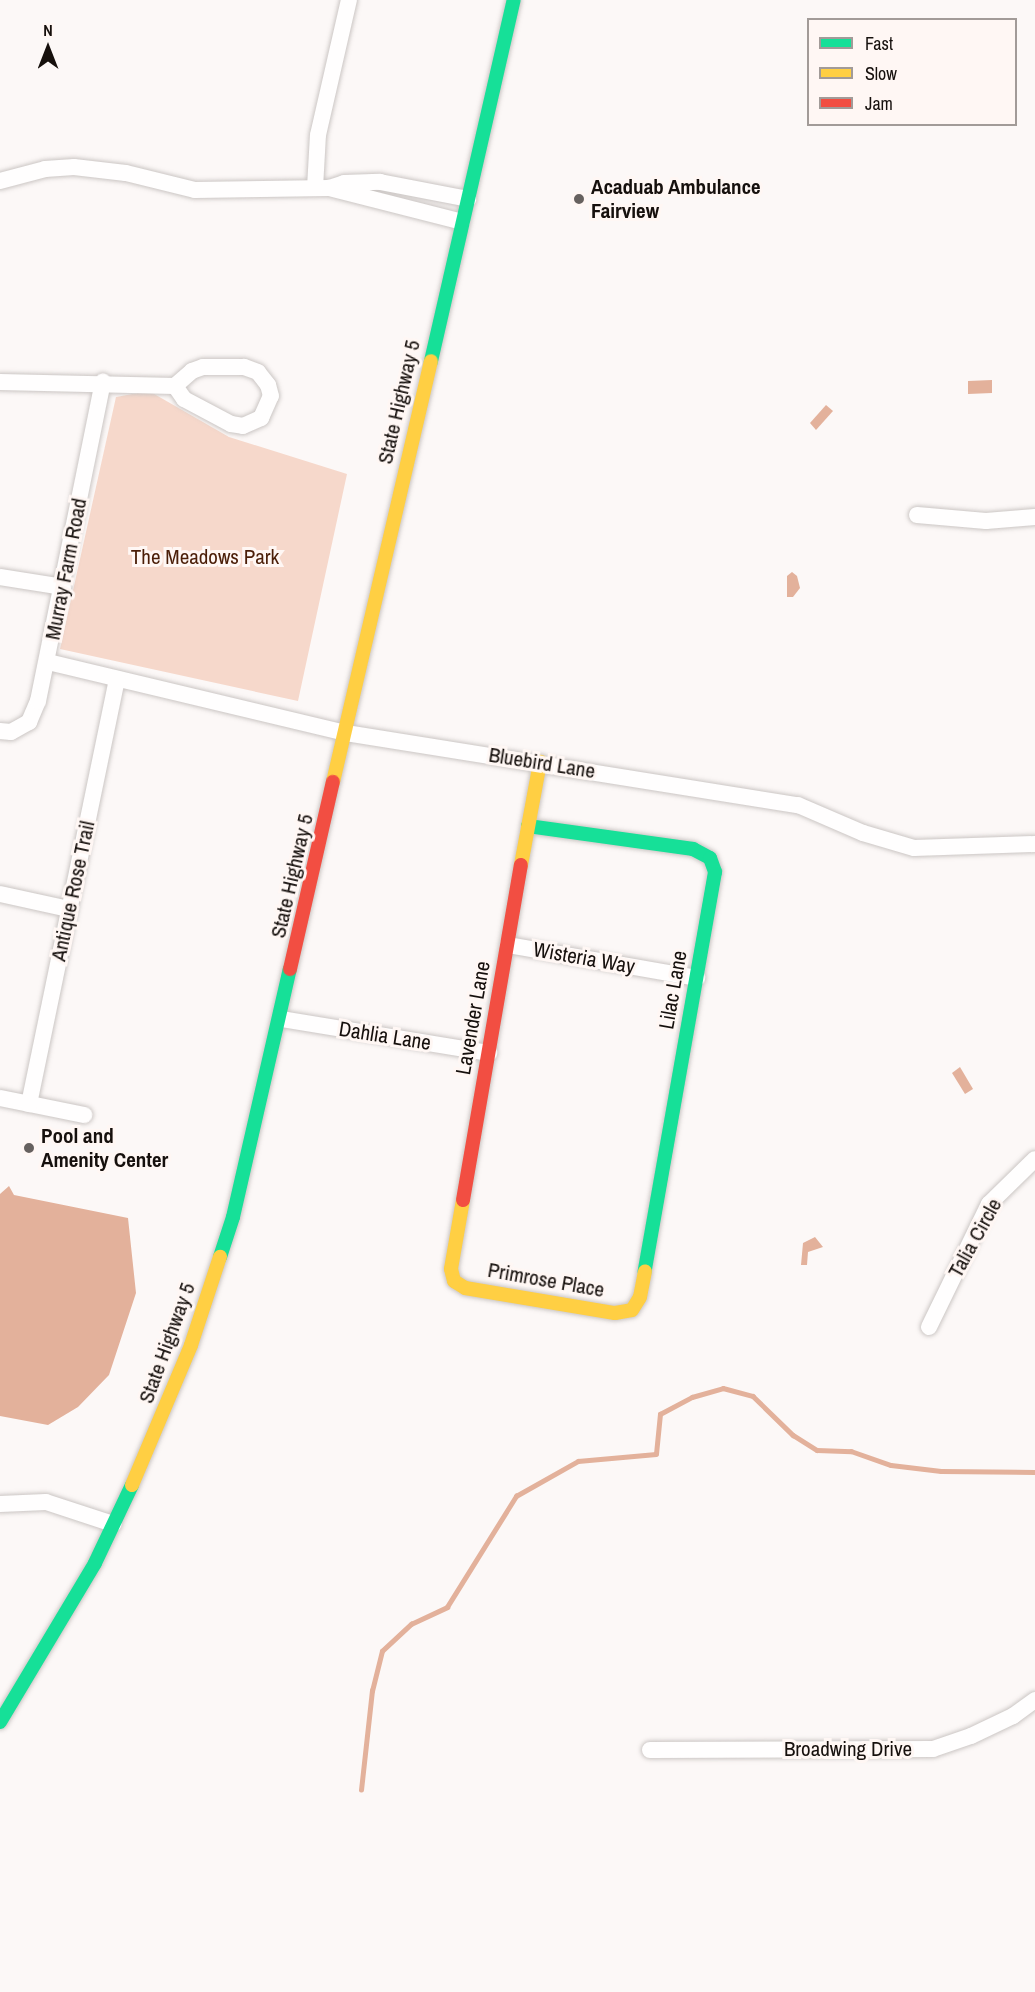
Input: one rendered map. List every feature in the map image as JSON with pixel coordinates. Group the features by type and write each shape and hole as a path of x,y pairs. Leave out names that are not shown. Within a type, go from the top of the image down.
{"main road":[{"name":"State Highway 5","path":"0,1722 77,1596 152,1442 209,1291 236,1206 281,1019 514,0"},
{"name":"Lavender Lane","path":"454,1281 451,1269 540,762"},
{"name":"Lilac Lane","path":"528,826 693,849 710,858 715,872 640,1297 632,1310"},
{"name":"Primrose Place","path":"454,1281 465,1287 615,1313 632,1310"}],"street":[{"path":"322,188 318,135 349,0"},
{"path":"0,181 45,169 74,167 126,173 195,189 322,188 344,183 380,182 468,199"},
{"path":"322,188 462,222"},
{"path":"0,382 103,381 175,386 192,371 203,367 244,367 258,372 268,385 271,396 261,418 243,426 231,424 184,399 175,386"},
{"name":"Murray Farm Road","path":"0,731 10,732 29,722 48,662 103,381"},
{"path":"917,515 986,520 1035,517"},
{"path":"0,577 63,587"},
{"name":"Bluebird Lane","path":"48,662 346,733 540,762 798,805 863,833 914,848 1035,844"},
{"name":"Antique Rose Trail","path":"29,1104 117,679"},
{"path":"0,894 69,909"},
{"name":"Wisteria Way","path":"508,945 696,978"},
{"name":"Dahlia Lane","path":"281,1019 489,1053"},
{"path":"0,1098 84,1115"},
{"name":"Talia Circle","path":"929,1327 989,1204 1035,1159"},
{"path":"0,1503 46,1502 113,1524"},
{"name":"Broadwing Drive","path":"650,1750 933,1749 971,1736 1013,1716 1035,1700"}],"green space":[{"name":"The Meadows Park","path":"149,391 229,437 347,474 298,701 60,649 116,397"}],"shaded area":[{"path":"992,380 992,393 968,394 968,381"},
{"path":"826,405 833,411 816,430 810,423"},
{"path":"792,572 797,576 800,588 793,597 787,597 787,576"},
{"path":"960,1067 973,1089 965,1094 952,1073"},
{"path":"9,1186 14,1195 128,1218 136,1293 109,1375 78,1407 48,1425 0,1416 0,1194"},
{"path":"815,1237 823,1247 808,1252 807,1265 801,1265 803,1243"}],"waterway":[{"path":"361,1790 372,1691 382,1651 411,1624 447,1607 516,1496 578,1461 656,1454 660,1414 692,1397 723,1388 753,1396 793,1435 817,1450 851,1451 891,1465 941,1471 1035,1472"}],"traffic: fast":[{"path":"431,361 514,0"},
{"path":"528,826 693,849 710,858 715,872 645,1271"},
{"path":"220,1257 233,1217 290,969"},
{"path":"0,1722 95,1563 132,1485"}],"traffic: slow":[{"path":"333,782 431,361"},
{"path":"521,865 540,762"},
{"path":"463,1200 451,1269 454,1281 465,1288 615,1313 632,1310 640,1297 645,1271"},
{"path":"132,1485 191,1345 220,1257"}],"traffic: jam":[{"path":"290,969 333,782"},
{"path":"463,1200 521,865"}],"place":[{"name":"Acaduab Ambulance Fairview","path":"579,199"},
{"name":"Pool and Amenity Center","path":"29,1148"}]}
